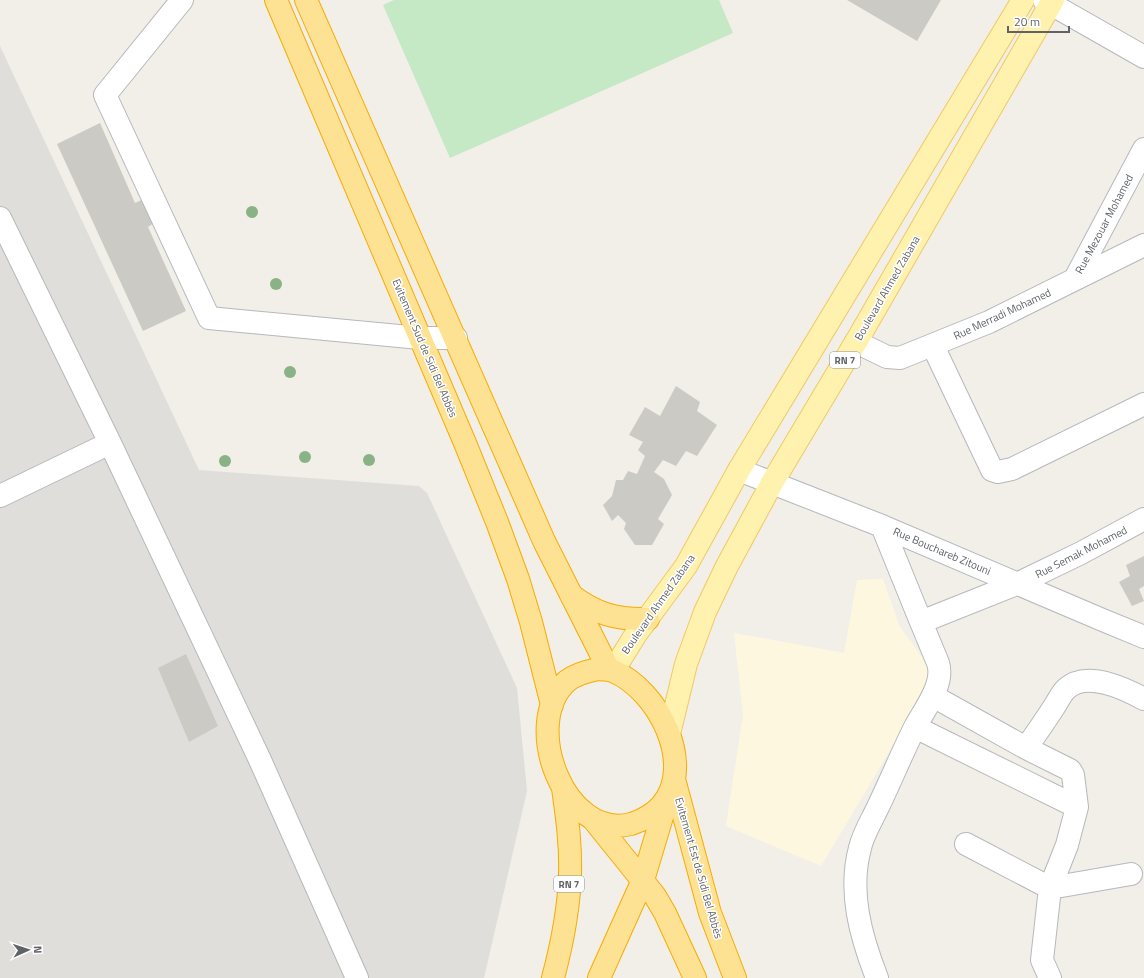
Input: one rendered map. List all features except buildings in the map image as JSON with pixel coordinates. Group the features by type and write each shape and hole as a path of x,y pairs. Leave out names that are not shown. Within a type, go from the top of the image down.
{"highway":[{"name":"Evitement Sud de Sidi Bel Abbès","path":"276,0 465,443 518,579 531,622 552,705"},
{"path":"306,0 544,541 611,671"},
{"path":"570,594 599,612 615,617 648,619"},
{"path":"599,978 643,880 671,788 674,762 669,734 657,710 644,694 628,680 611,671 598,669 586,672 567,681 552,705 548,724 548,749 554,769 563,788 572,801 593,819 643,880 655,896 695,978"},
{"name":"RN 7","path":"553,978 562,942 568,908 570,874 569,836 563,788"},
{"path":"593,819 610,825 626,825 643,821 656,812 671,788"},
{"name":"Evitement Est de Sidi Bel Abbès","path":"671,788 710,913 735,978"}],"main road":[{"name":"Boulevard Ahmed Zabana","path":"611,671 686,566 739,470 1022,0"},
{"name":"Boulevard Ahmed Zabana","path":"669,734 686,664 705,612 726,566 772,483 896,274 1049,1"},
{"path":"866,258 896,274"},
{"path":"783,397 814,413"}],"street":[{"path":"182,0 105,95 208,318 420,338 456,338"},
{"path":"1049,1 1144,57"},
{"name":"Rue Mezouar Mohamed","path":"1075,279 1144,149"},
{"path":"0,218 110,443 260,760 357,978"},
{"name":"Rue Merradi Mohamed","path":"856,342 887,357 900,358 933,346 989,322 1144,245"},
{"path":"933,346 992,470 998,472 1012,469 1144,404"},
{"path":"0,496 110,443"},
{"name":"Rue Bouchareb Zitouni","path":"739,470 882,526 1144,637"},
{"name":"Rue Semak Mohamed","path":"920,622 1018,583 1081,553 1144,520"},
{"path":"877,978 864,946 857,912 855,880 860,847 916,727 933,696 940,675 940,668 882,526"},
{"path":"1026,748 1066,689 1078,682 1102,682 1144,699"},
{"path":"933,696 1026,748 1070,770 1073,775 1077,807 1067,845 1050,888 1042,960 1050,978"},
{"path":"916,727 1077,807"},
{"path":"966,844 1050,888 1131,874"}],"shaded area":[{"path":"0,46 199,470 419,486 427,493 517,688 527,791 484,978 0,978"},
{"path":"883,579 900,627 935,675 821,866 726,826 743,715 734,633 844,653 857,580"}],"green space":[{"path":"394,0 719,0 733,33 450,158 383,5"}]}
